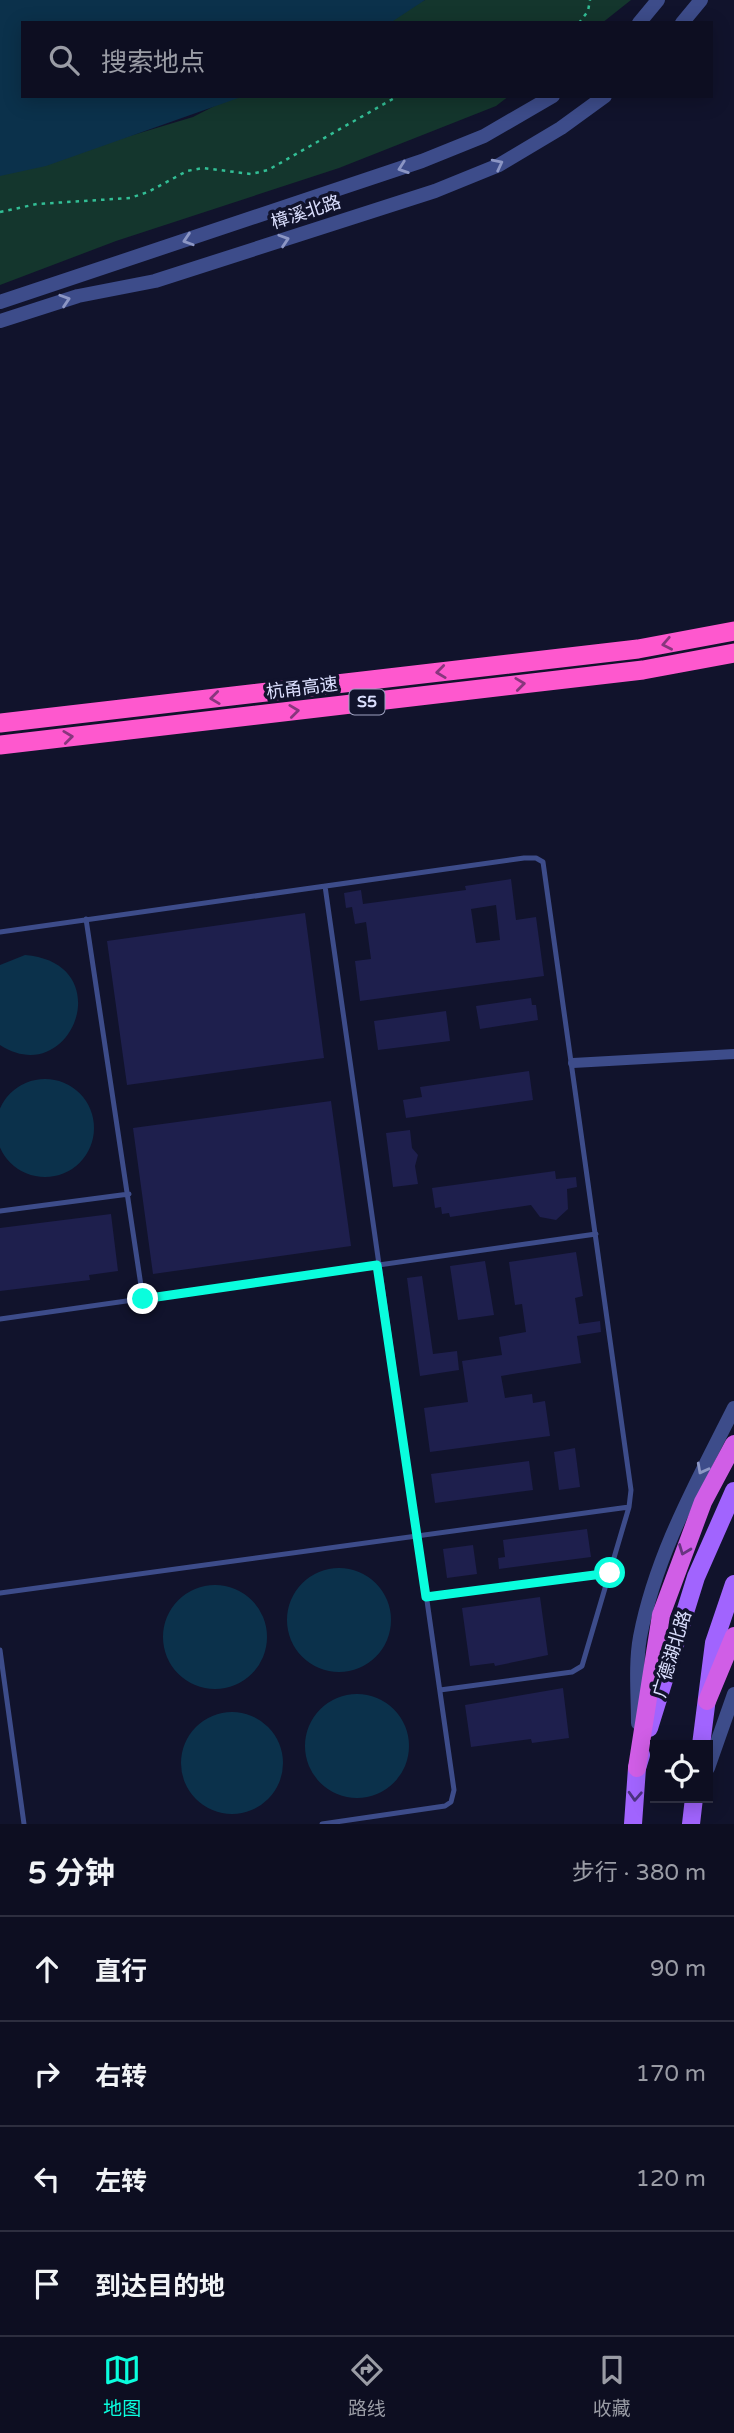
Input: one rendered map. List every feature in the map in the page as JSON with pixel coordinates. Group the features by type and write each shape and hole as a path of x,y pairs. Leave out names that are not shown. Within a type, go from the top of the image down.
{"highway":[{"name":"杭甬高速","path":"0,723 638,649 734,631"},
{"name":"杭甬高速","path":"0,745 643,670 734,653"},
{"path":"636,1768 661,1615 703,1502 734,1444"},
{"path":"707,1700 734,1636"}],"main road":[{"name":"广德湖北路","path":"633,1824 636,1768 696,1577 734,1491"},
{"name":"广德湖北路","path":"702,1740 714,1643 734,1584"}],"street":[{"path":"641,21 658,0"},
{"path":"684,21 701,0"},
{"name":"樟溪北路","path":"0,302 422,161 484,136 550,98"},
{"name":"樟溪北路","path":"0,321 78,296 155,281 435,191 499,165 561,128 602,98"},
{"path":"573,1063 734,1055"},
{"path":"636,1768 640,1639 659,1567 683,1506 734,1408"},
{"path":"713,1754 734,1694"}],"lane":[{"path":"0,932 524,858 536,858 543,862 631,1490 629,1507 585,1660 579,1670 440,1690"},
{"path":"322,1824 445,1806 451,1802 454,1790 324,886"},
{"path":"86,919 143,1299"},
{"path":"0,1211 129,1194"},
{"path":"0,1319 596,1234"},
{"path":"0,1592 629,1507"},
{"path":"426,1597 610,1573"},
{"path":"0,1650 24,1824"}],"path":[{"path":"580,21 588,11 590,0"},
{"path":"0,212 37,204 130,198 148,192 187,171 203,168 251,174 268,170 394,98"}],"green space":[{"path":"425,0 631,0 605,21 384,21"},
{"path":"230,98 506,98 496,106 339,168 116,241 0,285 0,175 193,117"}],"water":[{"path":"0,0 425,0 393,21 21,21 21,98 238,98 46,166 0,176"},
{"path":"25,955 54,963 72,979 78,999 75,1020 64,1039 47,1051 25,1055 0,1045 0,965"},
{"path":"35,1080 55,1080 72,1087 86,1101 93,1118 93,1138 86,1155 72,1169 55,1176 35,1176 18,1169 10,1163 -1,1144 -1,1112 4,1101 18,1087"},
{"path":"339,1568 359,1572 376,1583 387,1600 391,1620 387,1640 376,1657 359,1668 339,1672 319,1668 302,1657 291,1640 287,1620 291,1600 302,1583 319,1572"},
{"path":"215,1585 235,1589 252,1600 263,1617 267,1637 263,1657 252,1674 235,1685 215,1689 195,1685 178,1674 167,1657 163,1637 167,1617 178,1600 195,1589"},
{"path":"357,1694 377,1698 394,1709 405,1726 409,1746 405,1766 394,1783 377,1794 357,1798 337,1794 320,1783 309,1766 305,1746 309,1726 320,1709 337,1698"},
{"path":"232,1712 252,1715 275,1734 280,1743 283,1763 280,1783 261,1806 252,1811 232,1814 212,1811 189,1792 184,1783 181,1763 184,1743 203,1720 212,1715"}],"building":[{"path":"511,879 516,920 536,917 544,976 360,1001 355,961 371,959 366,922 355,924 352,907 346,908 344,893 361,890 363,904 466,890 465,886","holes":["496,905 500,940 476,943 471,909"]},
{"path":"305,913 324,1058 127,1085 107,941"},
{"path":"531,998 532,1005 536,1005 538,1020 480,1029 476,1006"},
{"path":"446,1011 450,1041 378,1050 374,1021"},
{"path":"529,1071 533,1100 406,1118 403,1100 422,1097 420,1087"},
{"path":"331,1101 351,1246 153,1274 133,1128"},
{"path":"410,1130 412,1148 418,1155 415,1166 418,1184 393,1187 386,1133"},
{"path":"555,1171 556,1179 576,1177 577,1187 567,1189 568,1209 556,1220 540,1217 531,1205 450,1217 449,1213 442,1214 441,1207 435,1208 432,1188"},
{"path":"111,1214 118,1271 89,1275 90,1280 0,1291 0,1228"},
{"path":"576,1252 583,1296 575,1298 579,1324 600,1321 601,1332 577,1336 581,1363 501,1376 505,1398 532,1394 533,1403 545,1401 550,1436 430,1452 424,1408 468,1402 462,1361 502,1355 499,1337 526,1332 522,1304 515,1305 509,1262"},
{"path":"485,1261 494,1315 458,1320 450,1266"},
{"path":"422,1276 433,1354 457,1351 459,1370 420,1376 407,1278"},
{"path":"575,1448 580,1487 559,1490 554,1452"},
{"path":"529,1461 533,1490 435,1503 431,1474"},
{"path":"587,1529 591,1557 499,1569 498,1558 505,1557 503,1540"},
{"path":"473,1545 477,1574 447,1578 443,1549"},
{"path":"540,1597 548,1655 495,1666 494,1663 470,1666 462,1608"},
{"path":"563,1688 569,1738 532,1743 531,1739 471,1747 465,1705"}],"route":[{"path":"143,1299 377,1265 426,1597 610,1573"}]}
